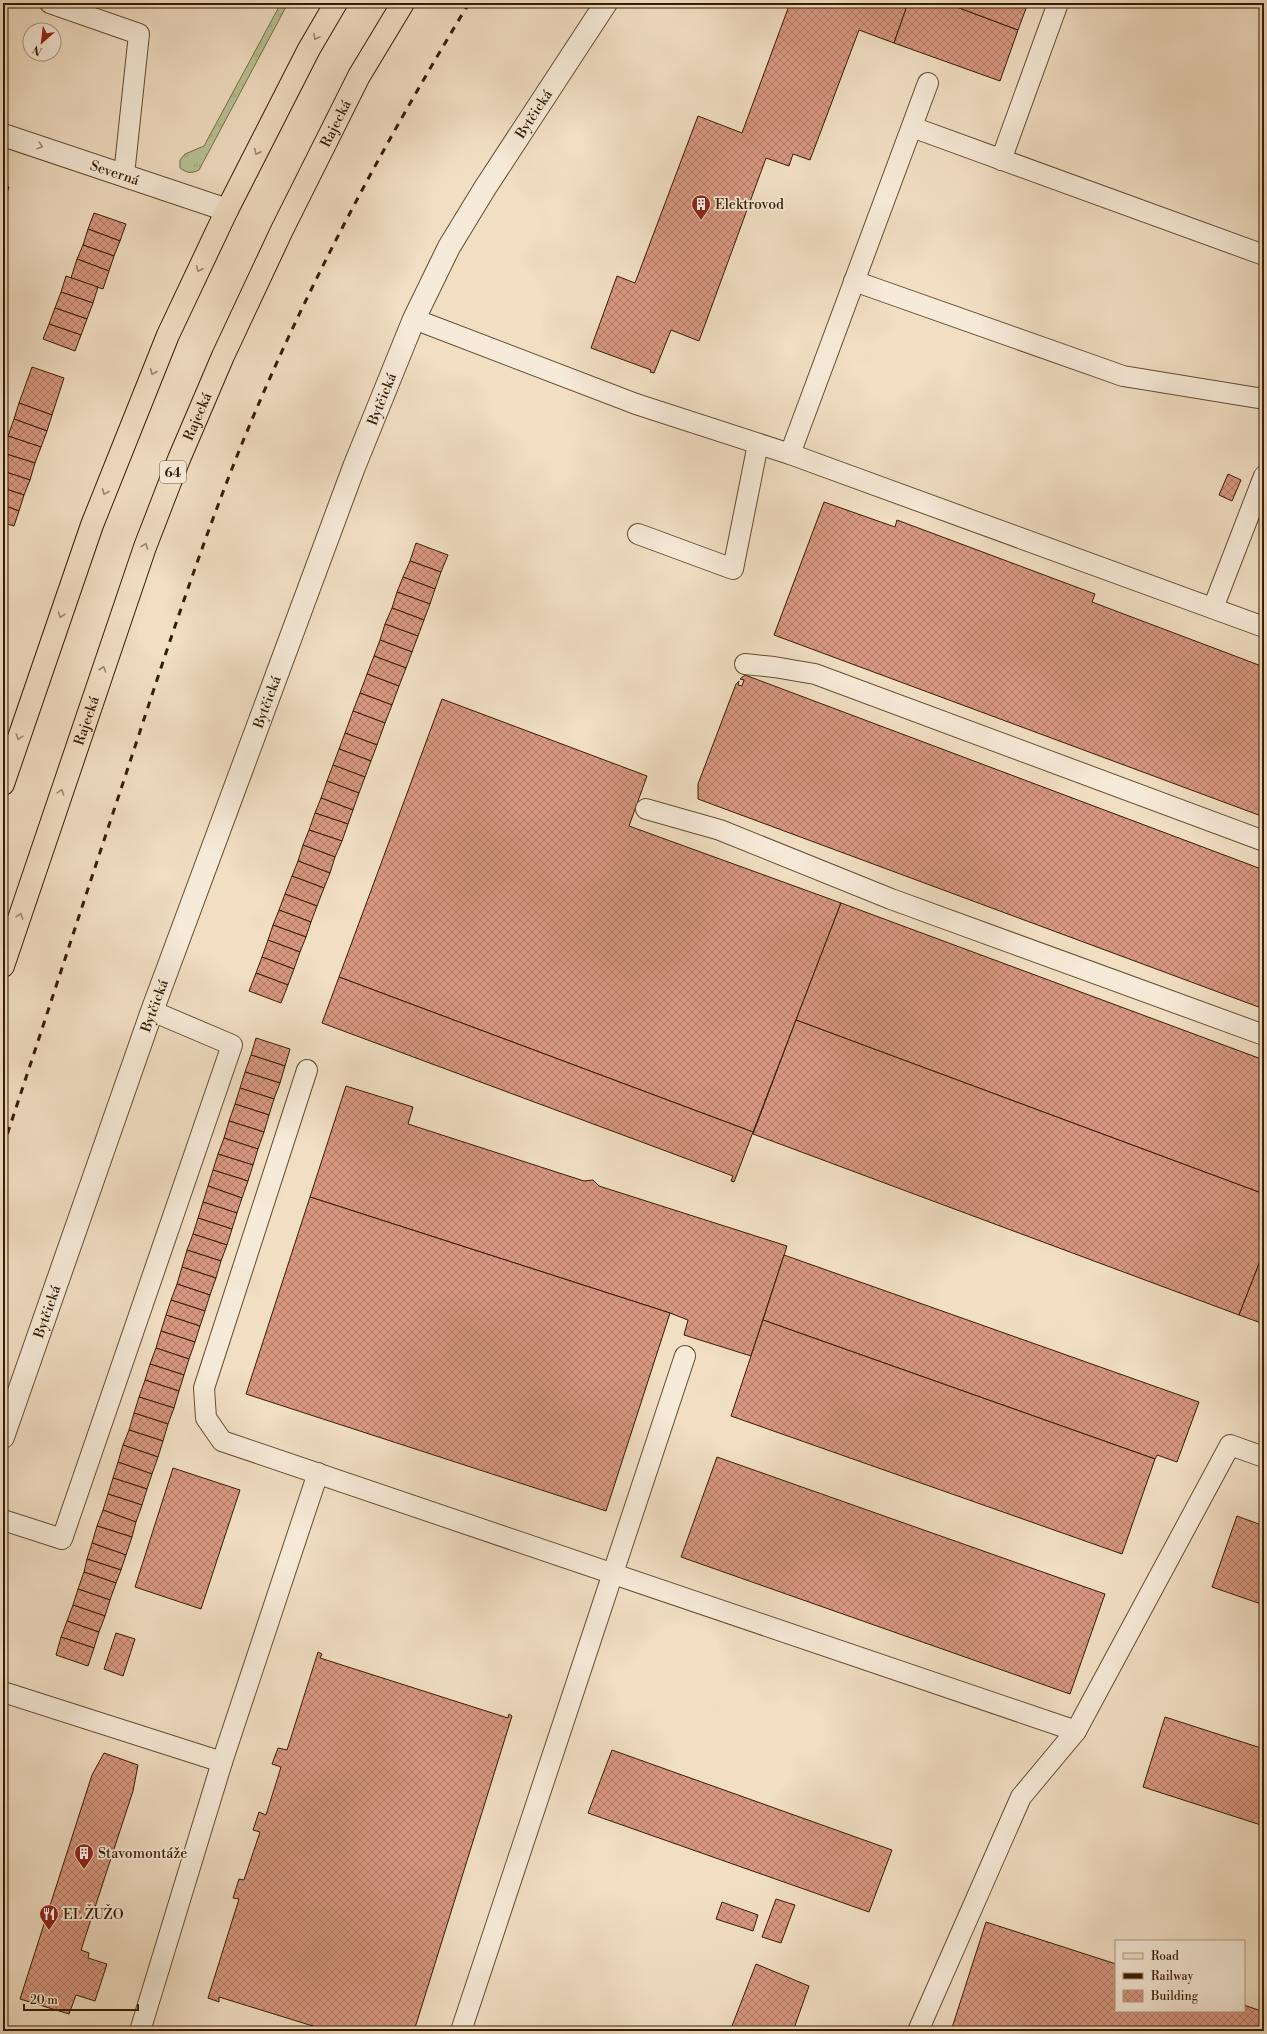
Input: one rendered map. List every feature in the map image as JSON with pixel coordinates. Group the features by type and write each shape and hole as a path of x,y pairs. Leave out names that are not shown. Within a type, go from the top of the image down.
{"main road":[{"path":"3,784 92,525 168,335 227,210 310,49 336,3"},
{"name":"Rajecká","path":"3,966 142,555 178,459 223,356 282,230 359,76 403,3"}],"street":[{"name":"Bytčická","path":"3,1437 152,1011 354,467 414,320 449,247 485,188 606,3"},
{"name":"Severná","path":"3,135 227,210"}],"lane":[{"path":"50,3 139,34 124,175"},
{"path":"1001,160 1058,3"},
{"path":"790,454 928,83"},
{"path":"912,127 1264,255"},
{"path":"854,281 1123,376 1264,399"},
{"path":"414,320 636,404 790,454 1264,627"},
{"path":"638,534 732,569 758,444"},
{"path":"1213,608 1264,476"},
{"path":"745,664 815,674 1264,841"},
{"path":"646,809 720,830 899,902 1264,1035"},
{"path":"3,1520 62,1539 232,1045 152,1011"},
{"path":"307,1070 204,1388 206,1418 222,1441 1076,1731"},
{"path":"461,2031 684,1356"},
{"path":"918,2031 1021,1797 1076,1731 1230,1445 1264,1457"},
{"path":"140,2031 222,1762 318,1473"},
{"path":"3,1692 222,1762"}],"green space":[{"path":"281,3 288,3 199,170 187,172 182,170 180,168 180,160 185,154 204,146"}],"building":[{"path":"137,3 148,3 147,6"},
{"name":"Elektrovod","path":"790,3 908,3 894,43 859,30 810,160 793,154 789,166 766,158 699,341 671,330 654,373 650,372 651,370 591,348 617,276 635,283 698,116 742,133"},
{"path":"908,3 946,3 1018,30 1000,81 894,43"},
{"path":"946,3 1028,3 1018,30"},
{"path":"3,185 9,187 3,204"},
{"path":"94,213 126,224 120,241 88,229"},
{"path":"88,229 120,241 114,256 83,245"},
{"path":"83,245 114,256 109,271 77,259"},
{"path":"77,259 109,271 103,289 71,278"},
{"path":"66,276 98,287 93,303 61,292"},
{"path":"61,292 93,303 87,319 55,308"},
{"path":"55,308 87,319 81,335 49,324"},
{"path":"49,324 81,335 75,351 43,339"},
{"path":"32,367 64,378 52,415 19,403"},
{"path":"19,403 52,415 47,431 14,419"},
{"path":"14,419 47,431 41,447 8,436"},
{"path":"8,436 41,447 35,463 3,453"},
{"path":"3,453 35,463 30,480 3,471"},
{"path":"3,471 30,480 24,495 3,488"},
{"path":"1228,474 1241,480 1232,501 1219,495"},
{"path":"3,488 24,495 19,511 3,505"},
{"path":"824,502 895,527 897,520 1095,594 1092,602 1264,667 1264,817 774,635"},
{"path":"3,505 19,511 14,526 3,523"},
{"path":"416,543 448,555 441,572 410,561"},
{"path":"410,561 441,572 435,589 403,577"},
{"path":"403,577 435,589 430,604 397,592"},
{"path":"397,592 430,604 424,620 392,608"},
{"path":"392,608 424,620 418,636 385,624"},
{"path":"385,624 418,636 412,652 380,640"},
{"path":"380,640 412,652 406,668 374,656"},
{"path":"374,656 406,668 399,686 367,674"},
{"path":"367,674 399,686 392,705 360,693"},
{"path":"745,675 1264,870 1264,1009 698,799 698,784 736,684 739,681 738,685 742,686 744,680 740,679"},
{"path":"360,693 392,705 385,723 353,711"},
{"path":"442,699 647,776 629,826 841,903 753,1132 339,977"},
{"path":"353,711 385,723 377,745 345,733"},
{"path":"345,733 377,745 371,761 339,749"},
{"path":"339,749 371,761 365,777 333,765"},
{"path":"333,765 365,777 359,793 327,781"},
{"path":"327,781 359,793 353,810 321,798"},
{"path":"321,798 353,810 348,824 315,813"},
{"path":"315,813 348,824 342,841 309,830"},
{"path":"309,830 342,841 335,857 303,845"},
{"path":"303,845 335,857 330,873 298,861"},
{"path":"298,861 330,873 324,888 292,876"},
{"path":"292,876 324,888 317,906 285,894"},
{"path":"285,894 317,906 311,922 279,910"},
{"path":"841,903 1264,1060 1264,1194 796,1020"},
{"path":"279,910 311,922 306,937 273,925"},
{"path":"273,925 306,937 300,952 268,940"},
{"path":"268,940 300,952 294,969 262,957"},
{"path":"262,957 294,969 288,985 256,973"},
{"path":"256,973 288,985 281,1003 249,991"},
{"path":"339,977 753,1132 734,1182 731,1181 733,1176 322,1023"},
{"path":"796,1020 1264,1194 1264,1251 1239,1315 753,1134"},
{"path":"256,1038 290,1049 285,1066 251,1055"},
{"path":"251,1055 285,1066 280,1083 245,1072"},
{"path":"245,1072 280,1083 274,1099 240,1088"},
{"path":"346,1086 413,1107 408,1124 584,1181 593,1180 599,1186 787,1246 751,1356 684,1335 688,1320 670,1313 310,1197"},
{"path":"240,1088 274,1099 269,1115 235,1104"},
{"path":"235,1104 269,1115 264,1132 229,1121"},
{"path":"229,1121 264,1132 258,1149 224,1138"},
{"path":"224,1138 258,1149 253,1165 218,1154"},
{"path":"218,1154 253,1165 248,1181 213,1170"},
{"path":"213,1170 248,1181 242,1198 208,1186"},
{"path":"208,1186 242,1198 237,1213 203,1202"},
{"path":"310,1197 670,1313 606,1511 246,1394"},
{"path":"203,1202 237,1213 232,1229 198,1218"},
{"path":"198,1218 232,1229 227,1245 193,1234"},
{"path":"193,1234 227,1245 221,1261 187,1250"},
{"path":"187,1250 221,1261 216,1278 182,1267"},
{"path":"1264,1251 1264,1324 1239,1315"},
{"path":"784,1255 1199,1402 1177,1462 1157,1455 1155,1459 763,1320"},
{"path":"182,1267 216,1278 210,1295 177,1284"},
{"path":"177,1284 210,1295 205,1311 171,1300"},
{"path":"171,1300 205,1311 200,1326 166,1315"},
{"path":"166,1315 200,1326 195,1342 161,1331"},
{"path":"763,1320 1155,1459 1122,1554 731,1416"},
{"path":"161,1331 195,1342 189,1359 156,1348"},
{"path":"156,1348 189,1359 184,1375 150,1364"},
{"path":"150,1364 184,1375 179,1391 145,1380"},
{"path":"145,1380 179,1391 174,1408 139,1397"},
{"path":"139,1397 174,1408 168,1424 134,1413"},
{"path":"134,1413 168,1424 163,1441 129,1430"},
{"path":"129,1430 163,1441 158,1457 123,1445"},
{"path":"123,1445 158,1457 152,1474 118,1462"},
{"path":"717,1457 1105,1594 1070,1694 681,1557"},
{"path":"118,1462 152,1474 147,1489 113,1478"},
{"path":"173,1468 240,1490 201,1609 135,1587"},
{"path":"113,1478 147,1489 142,1505 108,1494"},
{"path":"108,1494 142,1505 136,1522 103,1510"},
{"path":"103,1510 136,1522 132,1537 97,1526"},
{"path":"1237,1516 1264,1526 1264,1605 1212,1587"},
{"path":"97,1526 132,1537 126,1555 92,1543"},
{"path":"92,1543 126,1555 121,1570 87,1559"},
{"path":"87,1559 121,1570 116,1583 84,1572"},
{"path":"84,1572 116,1583 110,1600 78,1589"},
{"path":"78,1589 110,1600 105,1616 73,1605"},
{"path":"73,1605 105,1616 99,1632 67,1621"},
{"path":"67,1621 99,1632 94,1648 61,1637"},
{"path":"116,1633 135,1639 123,1676 104,1669"},
{"path":"61,1637 94,1648 88,1666 56,1655"},
{"path":"318,1652 322,1654 320,1658 508,1718 509,1714 512,1716 414,2031 329,2031 219,1997 219,2002 208,1998 239,1899 233,1898 239,1879 244,1880 260,1832 253,1830 259,1812 266,1815 281,1767 272,1764 278,1748 287,1750"},
{"path":"1165,1717 1264,1749 1264,1826 1143,1787"},
{"path":"612,1750 892,1850 869,1912 588,1813"},
{"name":"Stavomontáže","path":"104,1753 138,1765 133,1791 81,1950 89,1953 88,1958 107,1964 95,2001 76,1995 69,2014 20,1999 92,1775"},
{"path":"776,1899 795,1905 781,1943 762,1937"},
{"path":"722,1902 758,1915 753,1931 716,1919"},
{"path":"986,1922 1115,1964 1115,2012 1245,2012 1245,2005 1264,2012 1264,2031 951,2031"},
{"path":"756,1964 809,1986 793,2031 730,2031"}],"railway":[{"path":"3,1147 178,618 207,534 239,451 289,335 345,222 405,112 469,3"}],"place":[{"name":"Elektrovod","path":"701,221"},
{"name":"Stavomontáže","path":"84,1870"},
{"name":"EL ŽUŽO","path":"49,1931"}]}
